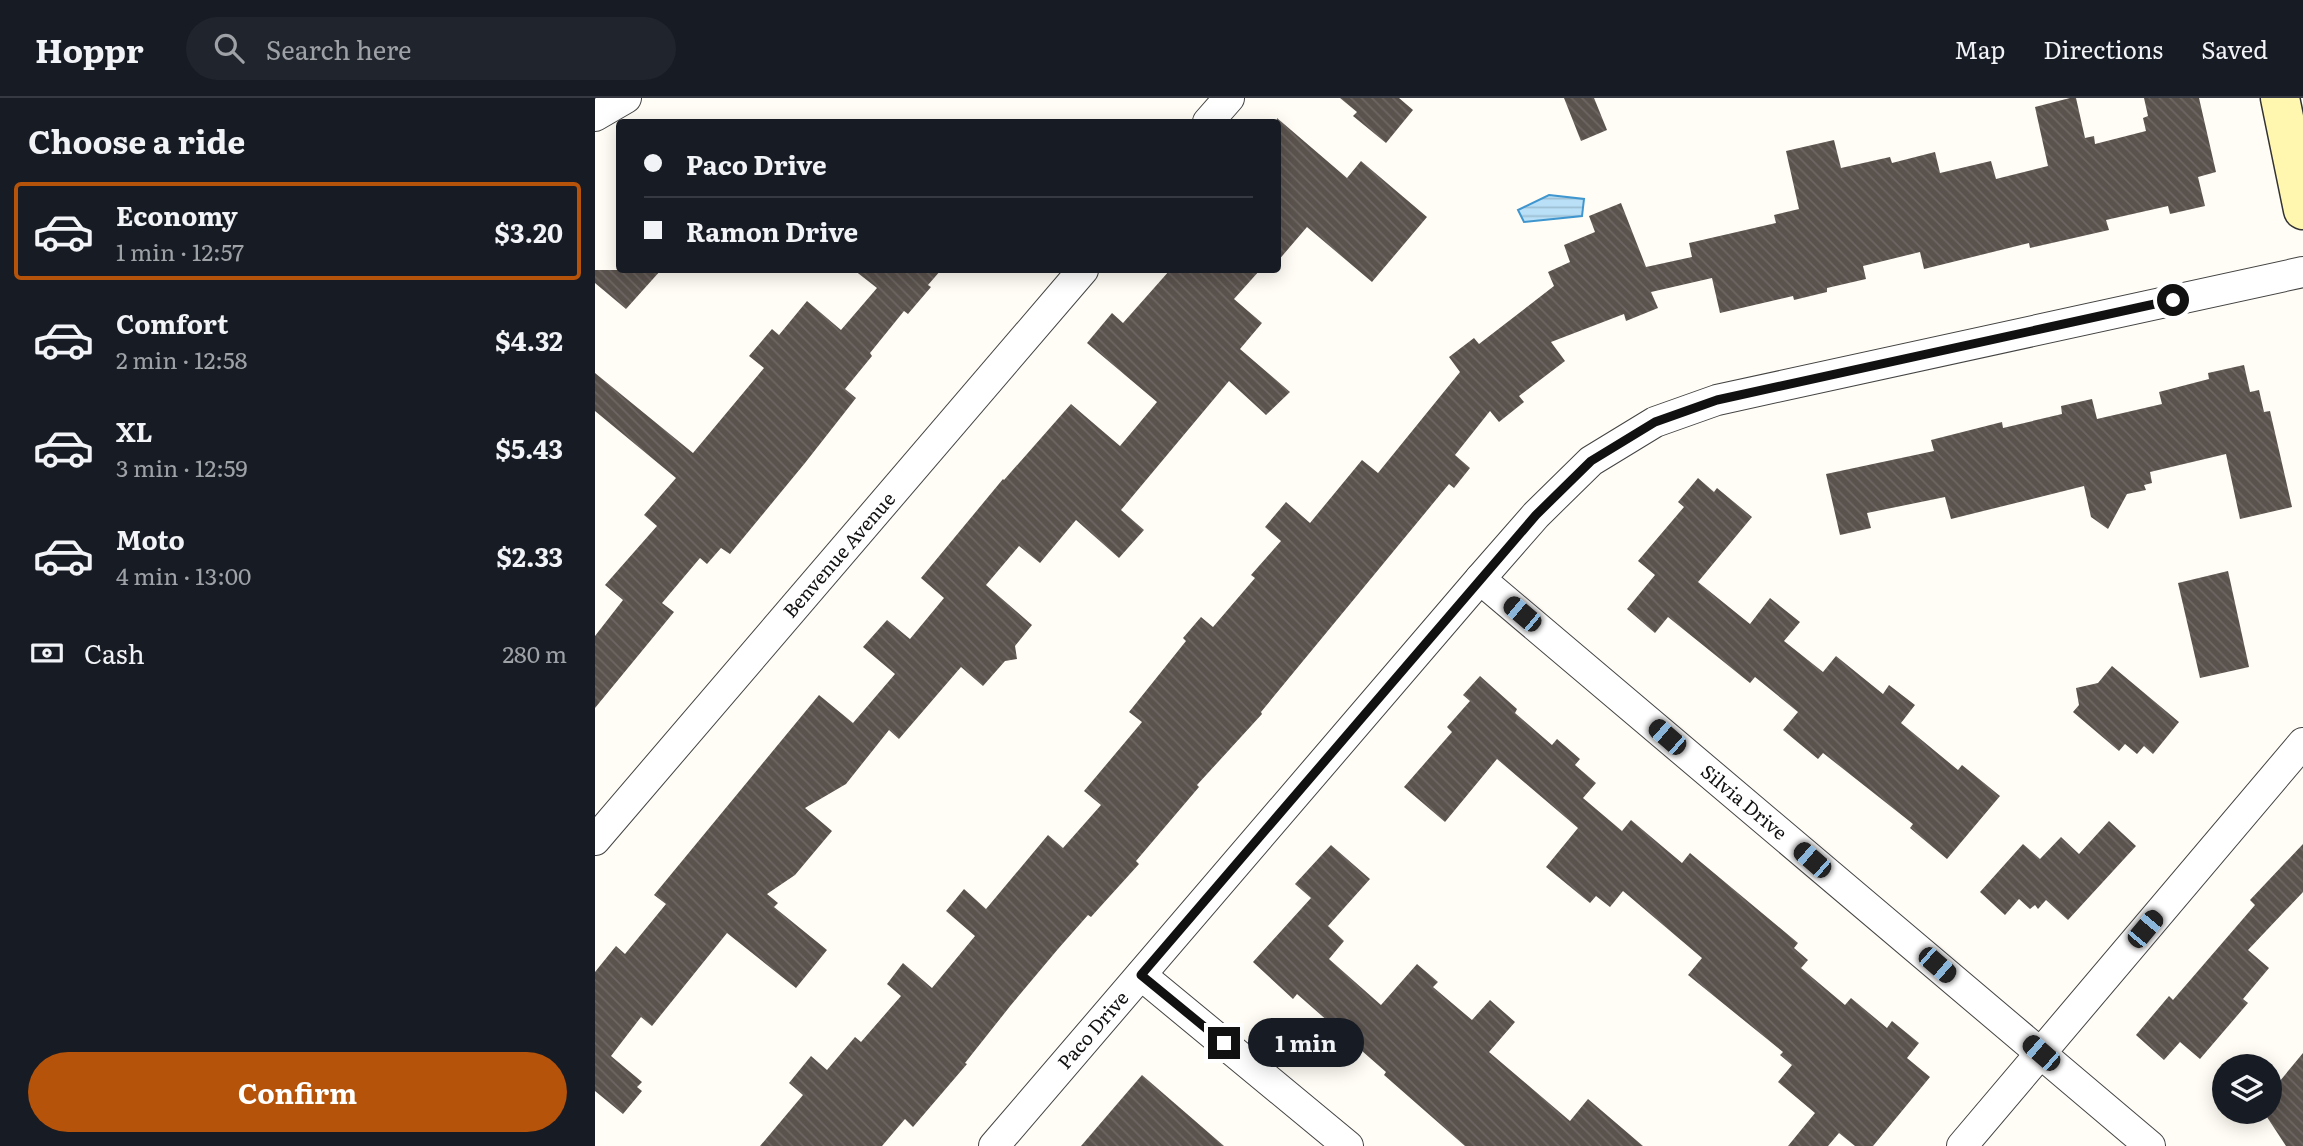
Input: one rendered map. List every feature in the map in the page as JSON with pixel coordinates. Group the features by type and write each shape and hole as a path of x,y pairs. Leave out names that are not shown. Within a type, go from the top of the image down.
{"main road":[{"path":"2280,98 2303,210"}],"street":[{"path":"595,116 626,98"},
{"path":"1211,119 1229,98"},
{"name":"Paco Drive","path":"994,1146 1536,515 1591,461 1655,422 1717,400 2303,272"},
{"name":"Benvenue Avenue","path":"595,840 1080,273"},
{"name":"Silvia Drive","path":"1481,579 2150,1146"},
{"path":"1962,1146 2303,743"},
{"path":"1141,975 1348,1146"}],"water":[{"path":"1549,195 1584,199 1582,216 1524,222 1518,210"}],"building":[{"path":"1340,98 1399,98 1413,110 1386,143 1353,116 1357,112"},
{"path":"1564,98 1594,98 1607,130 1581,141"},
{"path":"2076,98 2085,138 2094,136 2095,144 2146,131 2143,118 2148,116 2144,98 2199,98 2216,172 2198,177 2205,206 2170,214 2168,206 2106,220 2109,230 2030,248 2029,243 1924,269 1920,252 1863,266 1866,279 1827,288 1827,292 1794,300 1793,296 1720,313 1712,278 1651,292 1658,308 1626,321 1624,314 1551,342 1565,361 1519,396 1524,402 1499,422 1490,411 1455,455 1470,468 1454,488 1449,484 1262,714 1197,785 1199,787 1136,861 1139,864 1058,949 913,1127 905,1119 882,1146 760,1146 803,1095 789,1083 811,1056 827,1070 855,1037 861,1042 901,996 887,984 903,963 932,988 975,936 946,911 964,889 986,909 1048,835 1063,848 1101,805 1084,791 1142,722 1129,712 1186,641 1183,638 1201,617 1213,627 1255,578 1251,575 1281,541 1265,527 1286,502 1310,523 1362,460 1378,473 1460,372 1449,357 1474,338 1479,344 1554,286 1548,272 1570,262 1564,245 1595,232 1589,216 1621,203 1646,267 1692,257 1689,243 1776,223 1774,215 1799,209 1786,151 1834,140 1841,168 1890,157 1892,163 1935,152 1940,173 1991,161 1996,179 2048,166 2035,107"},
{"path":"1281,121 1347,178 1361,161 1427,217 1372,282 1307,227 1281,257"},
{"path":"595,270 658,273 626,309 595,283"},
{"path":"858,273 938,273 928,285 931,287 908,314 904,311 870,353 872,356 845,389 856,398 805,463 730,554 721,548 707,564 700,558 662,603 674,612 595,708 595,636 623,600 605,585 657,526 644,515 676,478 595,411 595,373 693,453 764,368 749,356 772,329 779,335 807,301 841,330 877,288"},
{"path":"1167,273 1257,273 1234,299 1262,323 1240,349 1290,392 1266,415 1229,381 1121,510 1144,530 1119,558 1076,520 1040,563 1019,546 986,585 1032,625 1015,646 1017,659 1005,661 983,686 961,667 899,739 889,730 846,784 805,808 832,831 795,875 767,894 778,903 774,907 827,950 796,988 727,933 652,1026 641,1017 611,1056 642,1082 637,1087 642,1091 623,1114 595,1091 595,972 616,946 625,954 666,904 654,895 819,695 853,723 895,674 863,647 887,620 910,639 944,598 921,578 1003,479 1071,404 1120,446 1157,402 1087,343 1112,313 1123,323"},
{"path":"2244,365 2250,392 2259,390 2264,412 2270,411 2292,507 2240,519 2226,454 2150,472 2152,483 2144,485 2146,490 2127,494 2108,529 2091,517 2084,486 1951,519 1945,497 1867,513 1871,528 1840,535 1826,474 1934,451 1931,440 2002,422 2003,428 2062,414 2061,406 2092,399 2097,419 2162,404 2159,392 2209,379 2208,373"},
{"path":"1698,478 1714,492 1717,488 1752,517 1698,582 1750,624 1770,598 1800,622 1784,641 1823,672 1836,656 1883,694 1889,685 1915,705 1901,723 1958,770 1962,765 2000,796 1947,859 1910,828 1913,824 1823,753 1818,759 1783,730 1798,712 1755,677 1750,683 1668,617 1655,633 1627,609 1655,575 1638,561 1684,507 1678,502"},
{"path":"2228,571 2249,667 2200,678 2178,583"},
{"path":"2112,666 2179,722 2153,754 2144,746 2137,754 2125,744 2119,751 2073,712 2079,705 2076,688 2098,683"},
{"path":"1480,676 1517,709 1515,713 1552,745 1557,739 1580,759 1575,765 1596,783 1583,798 1622,831 1631,820 1682,863 1690,853 1798,943 1794,948 1808,960 1801,968 1845,1005 1851,998 1887,1028 1892,1021 1919,1043 1907,1058 1930,1077 1873,1146 1855,1146 1839,1133 1828,1146 1788,1146 1815,1113 1778,1082 1792,1065 1780,1055 1783,1052 1688,975 1702,958 1623,891 1610,907 1596,896 1590,903 1546,867 1578,828 1497,759 1445,822 1404,787 1452,732 1447,727 1470,701 1463,695"},
{"path":"2109,821 2136,846 2068,920 2046,900 2038,909 2035,905 2030,909 2019,899 2005,915 1980,892 2023,844 2040,859 2061,837 2079,854"},
{"path":"2303,844 2303,892 2248,950 2269,968 2243,999 2248,1003 2200,1059 2180,1042 2164,1060 2136,1035 2169,996 2173,1000 2255,905 2250,900"},
{"path":"1331,845 1370,879 1328,926 1344,941 1329,959 1381,1005 1417,964 1438,982 1433,987 1472,1020 1490,1000 1515,1022 1489,1052 1570,1121 1588,1099 1643,1146 1465,1146 1297,994 1293,999 1253,962 1311,898 1295,884"},
{"path":"2303,1053 2303,1146 2286,1146 2272,1124 2282,1124 2282,1078"},
{"path":"1142,1075 1224,1146 1081,1146"}],"route":[{"path":"1224,1043 1141,975 1536,515 1591,461 1655,422 1717,400 2173,300"}]}
